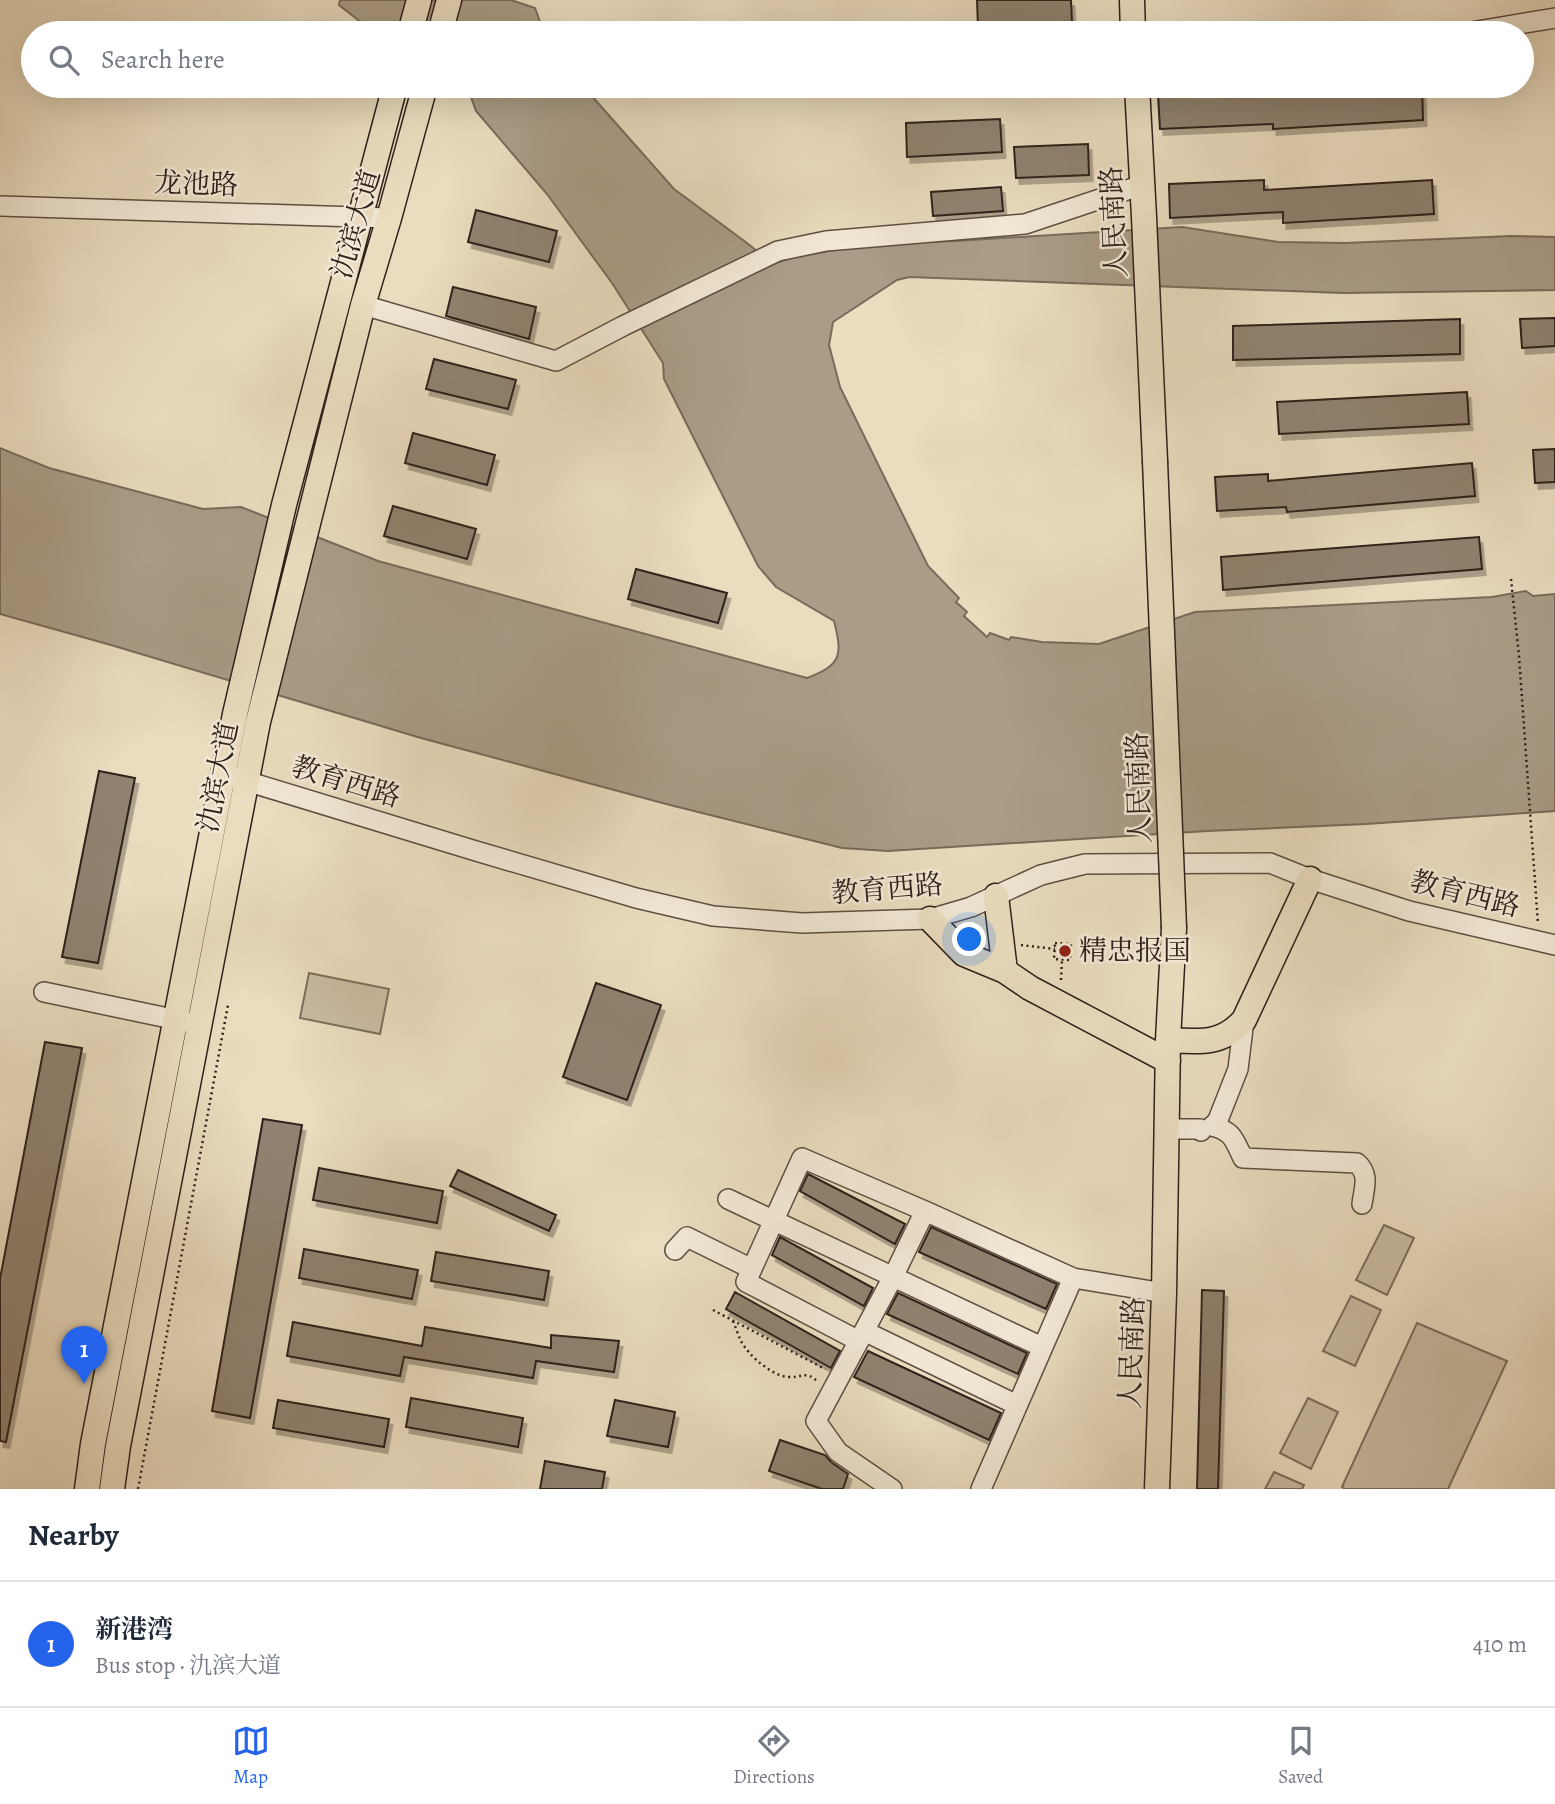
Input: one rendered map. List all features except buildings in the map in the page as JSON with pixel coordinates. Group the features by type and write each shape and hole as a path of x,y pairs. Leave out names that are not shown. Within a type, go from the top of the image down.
{"main road":[{"path":"413,21 419,0"},
{"path":"443,21 449,0"},
{"path":"1132,0 1133,21"},
{"name":"氿滨大道","path":"87,1489 93,1444 187,1022 248,781 246,718 284,505 392,98"},
{"name":"氿滨大道","path":"112,1489 187,1022 223,775 246,718 311,513 363,305 422,98"},
{"name":"人民南路","path":"1138,98 1174,928 1168,1051 1157,1489"},
{"path":"930,919 964,954 1005,971 1030,988 1168,1051 1234,1032 1244,1020 1310,878"},
{"path":"996,896 1005,971"}],"street":[{"path":"1534,22 1555,18"},
{"path":"363,305 556,361 778,251 826,241 1025,224 1142,184"},
{"name":"龙池路","path":"0,206 389,218"},
{"name":"教育西路","path":"223,775 623,894 713,916 802,923 930,919 971,907 1041,875 1085,864 1270,863 1409,911 1547,943"},
{"path":"44,992 187,1022"},
{"path":"1209,1128 1217,1120 1238,1069 1244,1020"},
{"path":"1168,1129 1209,1128 1230,1133 1243,1158 1357,1163 1364,1169 1366,1177 1362,1204"},
{"path":"1017,1405 746,1282 802,1158 1073,1278 1164,1293"},
{"path":"728,1199 1042,1347"},
{"path":"892,1489 838,1452 816,1421 925,1211"},
{"path":"675,1250 687,1237 752,1269"},
{"path":"981,1489 1073,1278"}],"path":[{"path":"1511,579 1529,784 1547,943"},
{"path":"1001,942 1055,949"},
{"path":"1055,943 1071,944 1070,960 1054,959 1055,949 1055,943"},
{"path":"138,1489 228,1006"},
{"path":"713,1310 840,1377"},
{"path":"733,1321 742,1344 761,1364 786,1378 805,1374 814,1378 829,1395"}],"shaded area":[{"path":"340,0 511,0 535,8 540,21 359,21 339,5"},
{"path":"471,98 594,98 674,189 773,264 865,244 1182,227 1278,242 1345,243 1511,236 1555,237 1555,290 1343,293 909,277 897,280 833,322 829,345 840,387 928,566 959,598 956,602 967,612 964,616 987,637 990,633 1009,640 1011,637 1042,642 1099,644 1195,612 1492,597 1526,591 1533,596 1555,594 1555,811 888,851 842,848 421,738 0,614 0,448 49,468 203,509 241,507 378,561 807,678 827,669 833,663 838,651 834,621 776,587 758,566 664,379 663,363 612,283 547,194 476,111"},
{"path":"309,973 389,989 380,1034 300,1018"},
{"path":"1384,1225 1414,1238 1387,1295 1356,1280"},
{"path":"1351,1296 1381,1310 1355,1366 1323,1351"},
{"path":"1417,1323 1507,1361 1448,1489 1345,1489 1342,1487"},
{"path":"1308,1398 1338,1412 1311,1469 1280,1453"},
{"path":"1274,1472 1304,1485 1302,1489 1265,1489"}],"place":[{"name":"精忠报国","path":"1065,951"},
{"name":"新港湾","path":"84,1384"}]}
